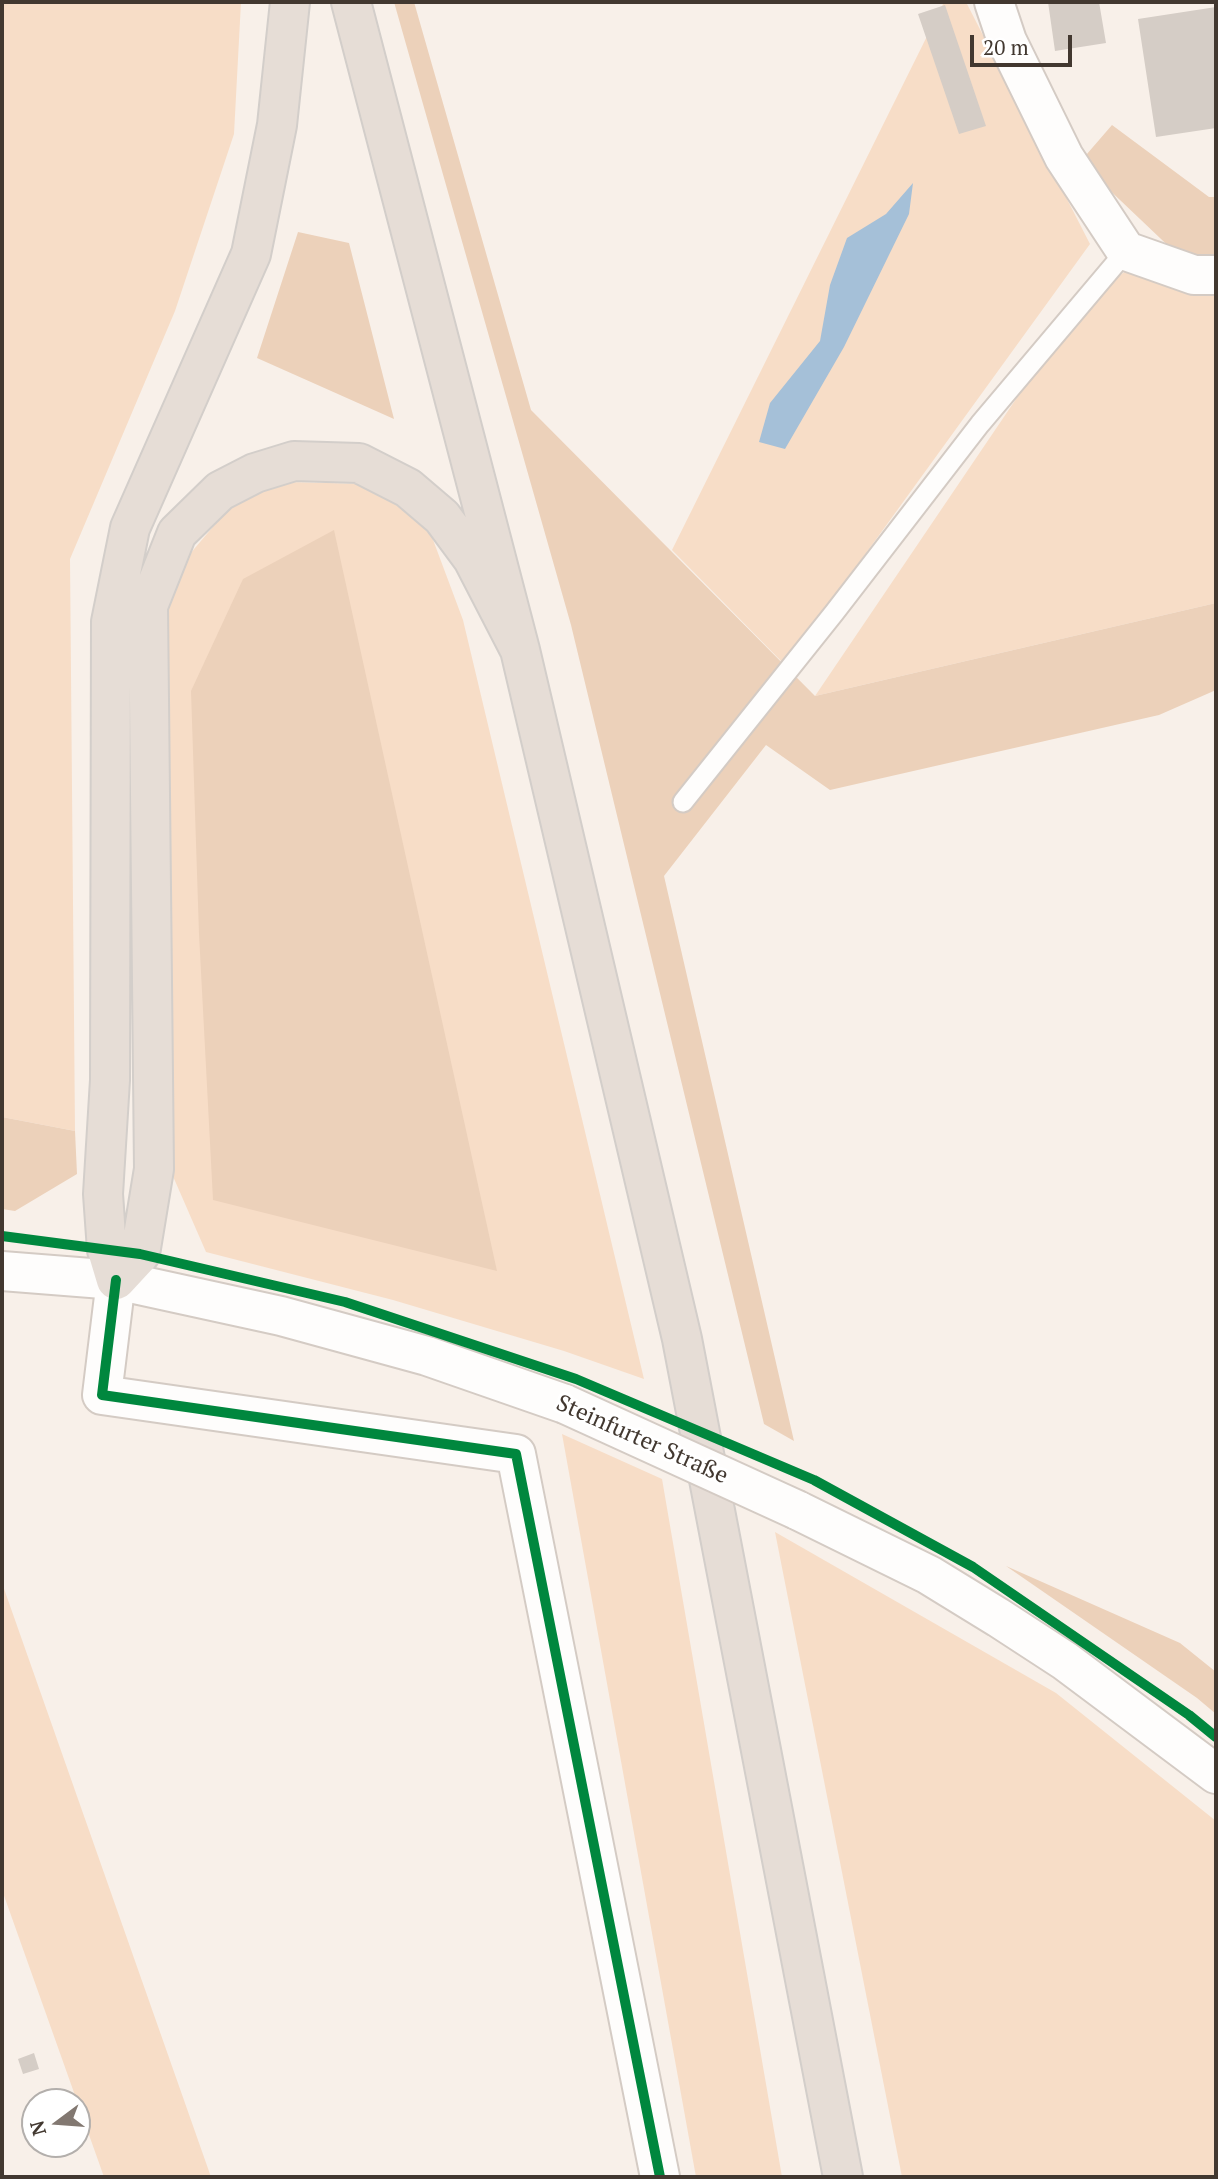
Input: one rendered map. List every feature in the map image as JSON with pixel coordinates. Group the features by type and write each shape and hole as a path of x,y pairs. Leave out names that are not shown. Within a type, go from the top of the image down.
{"highway":[{"path":"116,1280 107,1250 103,1194 110,1080 111,622 130,528 251,254 277,125 290,2"},
{"path":"351,2 520,650 682,1339 843,2177"},
{"path":"116,1280 140,1254 154,1169 148,606 177,533 220,491 255,473 294,461 359,463 408,488 442,517 473,559 520,650"}],"street":[{"path":"994,2 1007,41 1064,156 1126,251 1194,275 1216,275"},
{"name":"Steinfurter Straße","path":"2,1271 116,1280 281,1316 371,1339 565,1404 797,1510 929,1576 1065,1661 1216,1774"},
{"path":"116,1280 89,1392 516,1454 660,2177"}],"lane":[{"path":"683,802 980,424 1126,251"}],"shaded area":[{"path":"2,2 241,2 234,134 175,311 70,559 75,1131 2,1117"},
{"path":"394,2 414,2 531,410 815,696 1216,603 1216,690 1159,715 830,790 766,745 664,876 794,1441 764,1424 571,625"},
{"path":"944,2 966,2 1090,244 785,665 672,550"},
{"path":"1112,125 1209,197 1216,197 1216,258 1181,258 1080,162"},
{"path":"298,232 349,243 394,419 257,358"},
{"path":"1131,267 1216,288 1216,603 815,696 1079,306"},
{"path":"288,482 368,484 429,529 463,620 644,1379 564,1351 393,1300 206,1252 172,1174 166,612 189,555 235,501"},
{"path":"334,530 497,1271 213,1200 199,934 191,691 243,579"},
{"path":"2,1117 75,1131 77,1174 15,1211 2,1209"},
{"path":"562,1434 662,1479 782,2177 696,2177"},
{"path":"775,1532 1056,1693 1216,1821 1216,2177 902,2177"},
{"path":"1006,1566 1180,1643 1216,1672 1216,1714 1197,1698"},
{"path":"2,1583 211,2177 104,2177 91,2140 91,2088 72,2088 2,1890"}],"water":[{"path":"913,183 909,214 844,347 785,449 759,442 770,403 820,341 830,285 847,238 886,214"}],"building":[{"path":"1048,2 1099,2 1106,43 1055,51"},
{"path":"945,5 986,126 959,134 918,14"},
{"path":"1216,7 1216,128 1156,137 1138,19"},
{"path":"34,2053 39,2069 23,2074 18,2059"}],"cycle path":[{"path":"2,1236 140,1254 345,1302 576,1379 814,1480 973,1567 1189,1715 1216,1737"},
{"path":"116,1280 102,1395 516,1454 660,2177"}]}
